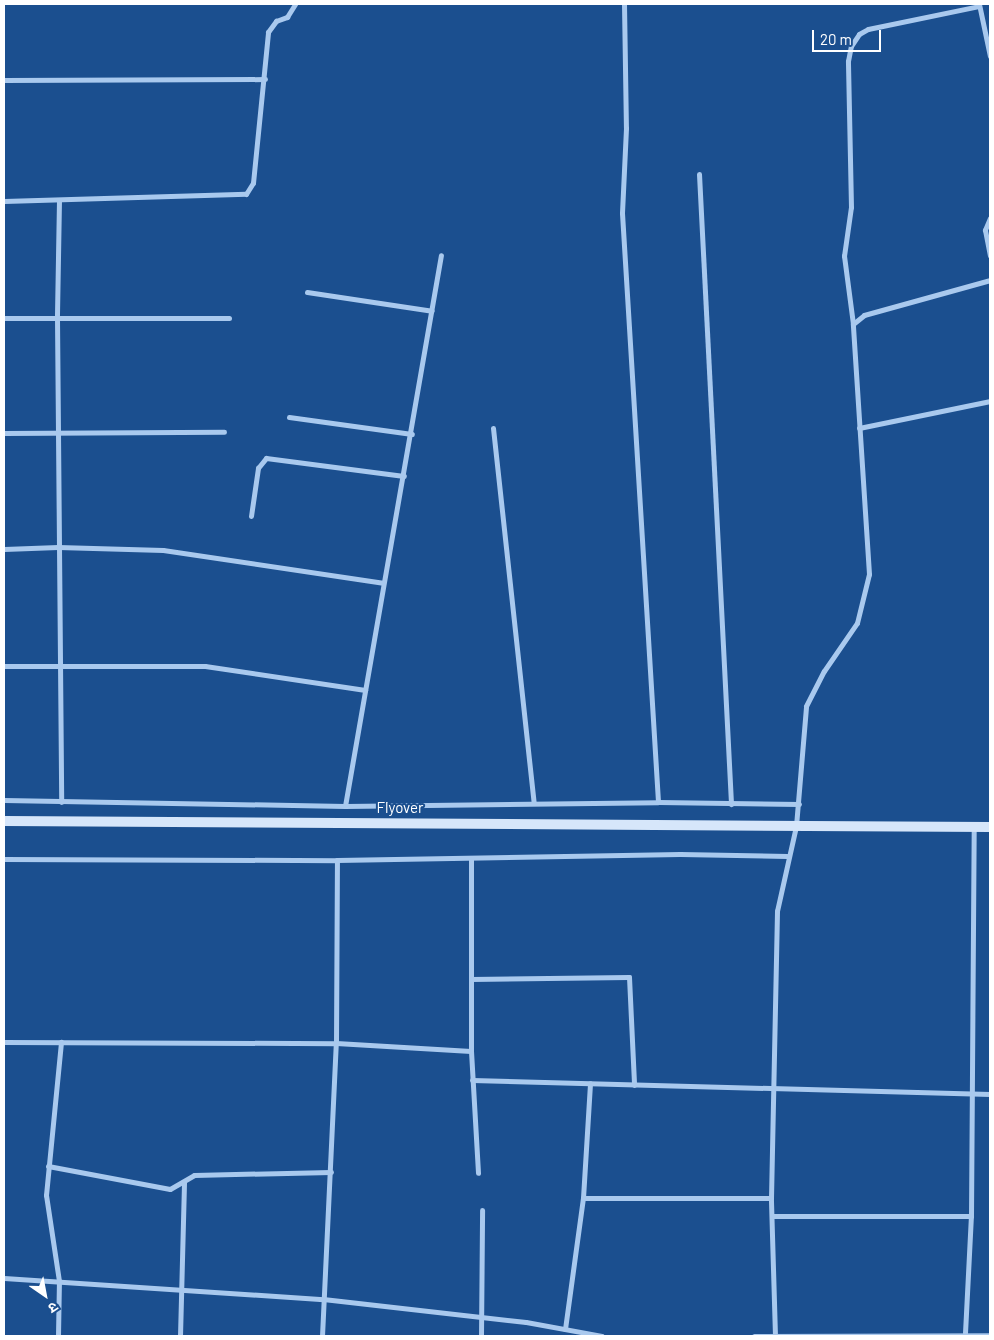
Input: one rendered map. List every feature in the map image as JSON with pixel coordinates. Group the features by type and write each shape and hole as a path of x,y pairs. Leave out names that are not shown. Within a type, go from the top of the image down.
{"main road":[{"name":"Flyover","path":"4,821 990,827"}],"street":[{"path":"4,201 246,194 253,183 265,79 268,32 276,21 287,17 295,4"},
{"path":"624,4 626,128 622,213 658,802"},
{"path":"775,1336 772,1216 772,1089 777,912 787,856 796,826 799,804 802,731 806,706 824,671 857,623 869,574 853,324 844,256 851,207 848,61 851,46 859,34 868,29 979,5 990,56"},
{"path":"4,80 265,79"},
{"path":"699,174 731,804"},
{"path":"59,200 57,432 62,667 61,802"},
{"path":"990,218 985,230 990,256"},
{"path":"345,806 383,583 412,434 441,255"},
{"path":"853,324 864,315 985,284 990,280"},
{"path":"308,292 432,311"},
{"path":"4,318 229,318"},
{"path":"859,428 990,401"},
{"path":"289,417 412,434"},
{"path":"493,428 534,803"},
{"path":"4,433 224,432"},
{"path":"251,516 258,468 266,458 404,476"},
{"path":"4,549 58,547 163,550 383,583"},
{"path":"4,666 205,666 365,690"},
{"path":"4,800 345,806 658,802 799,804"},
{"path":"965,1333 971,1216 974,827"},
{"path":"4,859 337,860 680,854 787,856"},
{"path":"471,858 471,1050 478,1173"},
{"path":"322,1336 336,1043 337,860"},
{"path":"471,978 630,977 634,1084"},
{"path":"4,1042 336,1043 471,1050"},
{"path":"58,1336 59,1281 46,1195 61,1042"},
{"path":"472,1080 990,1094"},
{"path":"566,1329 583,1198 590,1083"},
{"path":"48,1166 170,1189 201,1175 331,1172"},
{"path":"180,1336 184,1182"},
{"path":"583,1198 772,1198"},
{"path":"480,1336 482,1210"},
{"path":"772,1216 971,1216"},
{"path":"4,1278 182,1292 323,1299 479,1317 602,1336"},
{"path":"754,1336 990,1334"}]}
